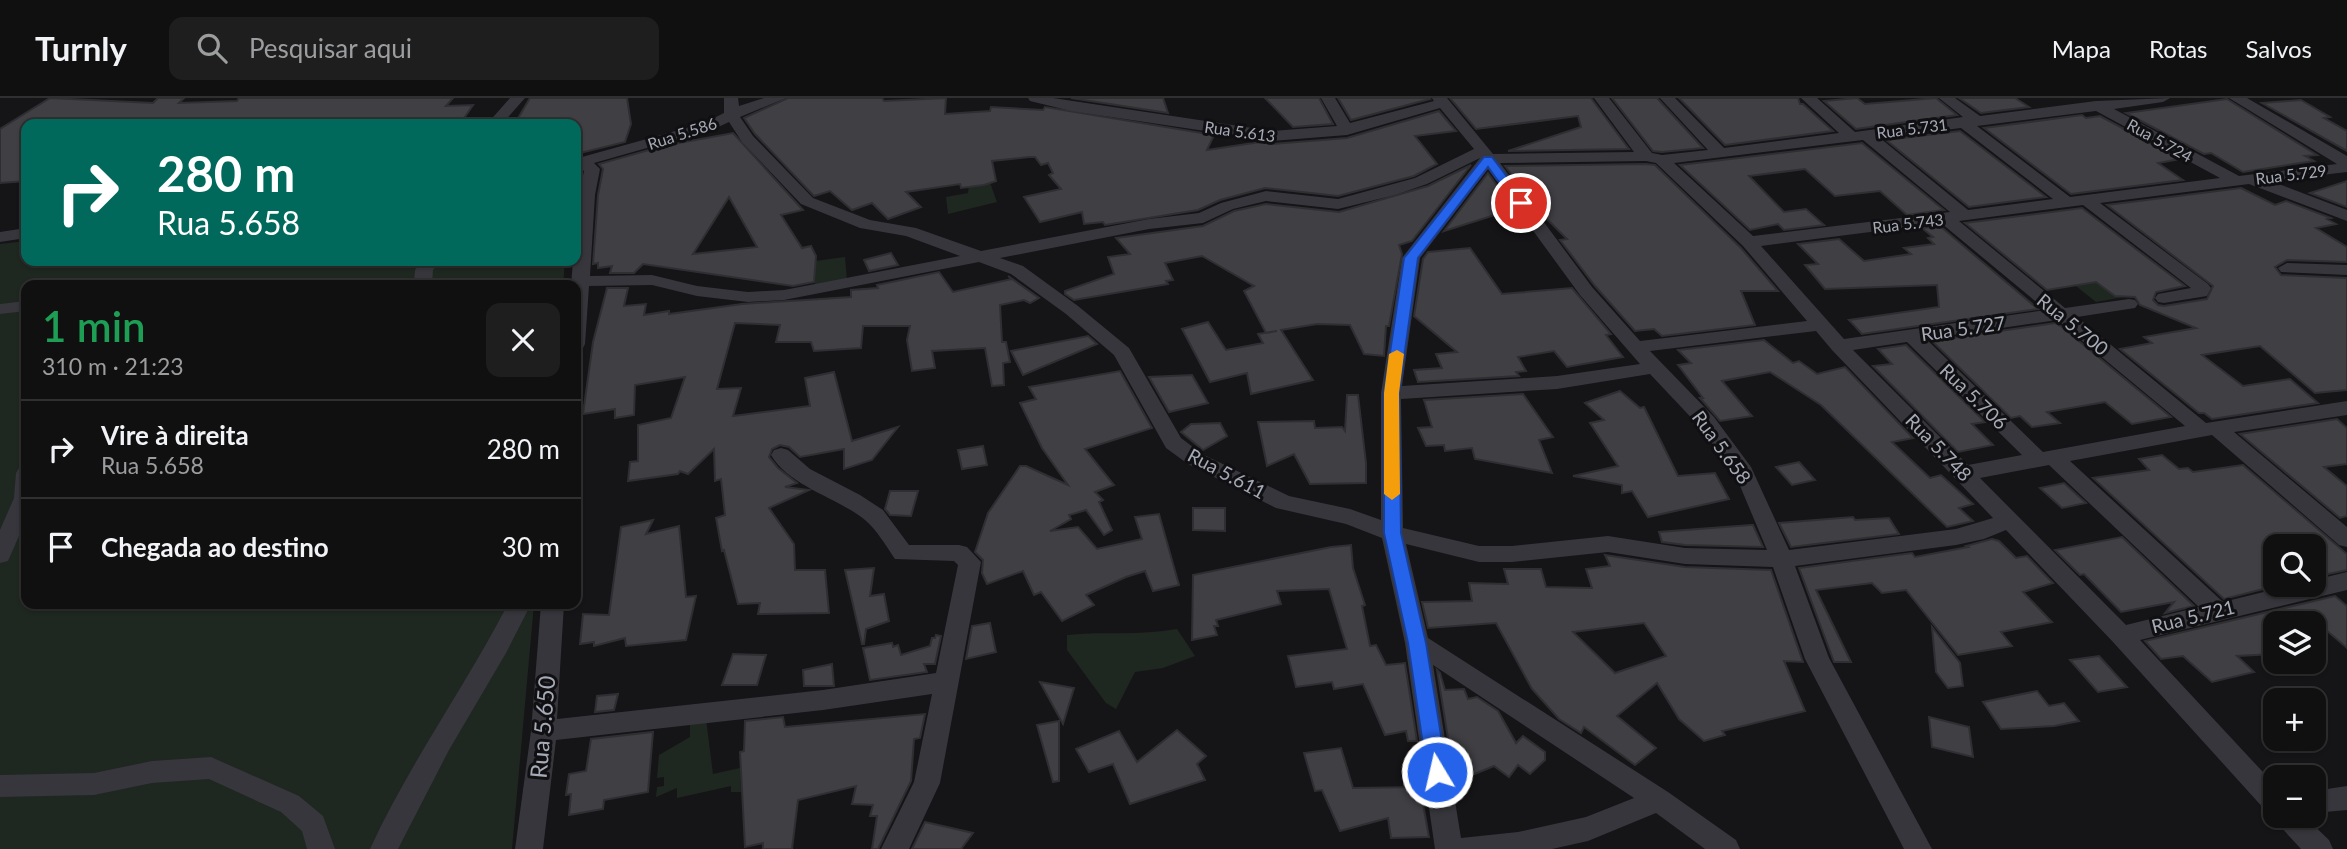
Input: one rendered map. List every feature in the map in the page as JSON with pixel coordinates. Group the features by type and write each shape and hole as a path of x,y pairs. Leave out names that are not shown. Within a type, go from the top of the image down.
{"street":[{"path":"499,119 518,98"},
{"name":"Rua 5.586","path":"581,160 709,127 732,107 779,98"},
{"name":"Rua 5.613","path":"1035,98 1070,107 1293,137 1347,130 1441,100"},
{"path":"1328,98 1347,130"},
{"name":"Rua 5.748","path":"1601,98 1654,158 1749,242 1839,346 2121,635 2263,790"},
{"path":"1667,98 1720,153"},
{"name":"Rua 5.700","path":"1808,98 1858,135 1954,217 2060,314 2347,539"},
{"path":"1946,98 1970,121 2076,201 2202,288 2201,292 2164,298"},
{"name":"Rua 5.731","path":"1485,155 1654,158 1720,153 1970,121 2092,102 2162,98"},
{"path":"2236,98 2347,165"},
{"name":"Rua 5.658","path":"1441,100 1586,291 1707,422 1744,472 1770,528 1817,659 1918,849"},
{"name":"Rua 5.724","path":"2092,102 2243,179 2347,216"},
{"name":"Rua 5.611","path":"732,107 747,139 807,201 866,224 910,232 1017,270 1072,310 1122,352 1173,443 1195,459 1284,503 1350,517 1392,533 1479,554 1512,554 1608,544 1685,556 1781,559 1956,537 1984,531 2008,520"},
{"path":"581,287 652,280 748,297 784,295 1149,224 1203,218 1227,206 1266,196 1338,204 1389,192 1485,155"},
{"path":"1449,849 1417,643 1392,533 1391,393 1411,258 1485,155"},
{"path":"581,162 592,169 581,264"},
{"name":"Rua 5.729","path":"2076,201 2347,165"},
{"name":"Rua 5.743","path":"1749,242 2076,201"},
{"path":"0,237 21,234"},
{"path":"2287,268 2347,270"},
{"name":"Rua 5.727","path":"1839,346 2129,304"},
{"path":"0,309 21,307"},
{"path":"1635,347 1821,325"},
{"name":"Rua 5.706","path":"1911,335 2217,610"},
{"path":"1391,393 1603,379 1655,367"},
{"path":"1965,473 2208,429 2347,408"},
{"path":"781,455 803,474 852,500 875,516 903,553 959,553 970,562 927,783 895,849"},
{"path":"0,509 21,500"},
{"path":"0,555 21,509"},
{"name":"Rua 5.721","path":"2121,635 2347,581"},
{"path":"384,849 440,742 498,646 516,609"},
{"name":"Rua 5.650","path":"529,849 544,732 552,609"},
{"path":"1417,643 1659,800 1726,849"},
{"path":"544,732 823,700 946,682"},
{"path":"0,786 94,784 152,772 211,768 290,804 313,824 321,849"},
{"path":"2326,801 2347,798"},
{"path":"1465,849 1518,844 1588,829 1659,800"},
{"path":"2299,828 2319,849"}],"shaded area":[{"path":"989,180 997,202 948,214 946,197 968,193 969,182"},
{"path":"1993,220 2129,296 2096,302"},
{"path":"21,242 21,266 565,266 563,280 21,280 21,609 534,609 512,849 0,849 0,244"},
{"path":"845,257 847,280 815,285 815,261"},
{"path":"1177,629 1195,656 1163,668 1135,672 1116,709 1106,703 1067,650 1067,635"},
{"path":"706,719 713,774 740,768 741,792 731,792 731,786 677,798 677,788 656,797 657,787 664,786 664,777 657,778 659,755 690,737 690,721"}],"building":[{"path":"50,98 153,103 158,98 184,98 179,103 237,101 239,98 453,98 446,106 473,105 463,119 21,119 21,181 0,183 0,129"},
{"path":"530,98 627,98 631,124 625,142 581,153 581,119 518,119"},
{"path":"788,98 882,98 884,101 946,98 945,114 990,111 991,107 1043,110 1045,107 1214,135 1207,150 1260,142 1272,144 1347,138 1439,111 1456,131 1415,136 1437,164 1414,176 1338,196 1265,188 1220,200 1198,210 1105,225 1103,222 1084,224 1082,212 1040,222 1024,197 1061,189 1049,175 1053,173 1048,163 1041,165 1035,157 1029,157 992,161 996,181 984,185 961,188 960,184 906,192 921,207 888,219 872,203 852,210 830,191 814,196 755,134 744,118"},
{"path":"1071,98 1163,98 1168,113"},
{"path":"1265,98 1319,98 1333,124 1293,127"},
{"path":"1338,98 1429,98 1430,99 1351,120"},
{"path":"1450,98 1591,98 1629,149 1508,151 1581,127 1578,116 1476,129"},
{"path":"1612,98 1657,98 1703,148 1653,151"},
{"path":"1679,98 1798,98 1800,104 1833,131 1725,145"},
{"path":"1857,98 1865,104 1936,98 1957,115 1856,129 1824,101"},
{"path":"1959,98 2015,98 2029,107 1981,113"},
{"path":"2227,99 2317,155 2305,156 2314,161 2243,172 2211,153 2204,154 2126,113"},
{"path":"2301,100 2330,117 2324,118 2347,131 2347,151 2262,103"},
{"path":"2082,115 2086,118 2100,116 2180,159 2158,163 2183,180 2071,194 1984,128"},
{"path":"1960,131 2046,197 1969,207 1886,140"},
{"path":"733,133 803,210 781,215 802,248 811,246 816,256 814,282 793,286 643,264 634,273 610,273 612,266 598,268 598,263 593,264 598,195 603,169 599,164 663,146","holes":["729,197 757,247 693,254"]},
{"path":"1862,143 1944,210 1907,215 1880,191 1835,196 1805,169 1749,176 1784,212 1806,209 1824,225 1784,230 1778,224 1750,230 1680,165"},
{"path":"1471,165 1412,241 1399,245 1402,254 1389,326 1386,326 1384,356 1364,354 1350,325 1317,324 1281,330 1313,380 1251,394 1247,373 1210,382 1182,329 1208,322 1226,350 1263,343 1258,334 1266,333 1244,291 1254,286 1202,256 1165,263 1173,280 1166,281 1168,284 1074,300 1065,294 1065,291 1114,274 1108,257 1130,254 1116,238 1203,226 1234,211 1266,204 1339,212 1428,186"},
{"path":"1655,165 1741,248 1778,291 1741,291 1755,325 1662,336 1654,329 1635,331 1595,286 1560,240 1567,239 1537,209 1505,166"},
{"path":"1488,173 1514,209 1444,231"},
{"path":"2347,181 2347,207 2310,193"},
{"path":"2241,188 2275,205 2286,201 2331,218 2327,219 2336,224 2316,228 2347,247 2347,262 2287,260 2275,267 2281,275 2347,278 2347,390 2315,393 2260,346 2202,355 2243,386 2290,379 2318,403 2212,419 2199,413 2120,349 2152,343 2144,337 2196,328 2140,305 2135,297 2115,296 2096,282 2047,290 1965,223 2082,208 2185,286 2156,292 2153,300 2164,306 2207,299 2213,286 2107,205"},
{"path":"1940,226 2038,309 1862,334 1849,320 1939,307 1937,285 1825,289 1805,265 1818,264 1798,244 1839,239 1864,261 1911,254 1904,248 1934,244 1928,238 1933,237 1922,228"},
{"path":"1470,248 1502,294 1572,288 1611,334 1606,335 1623,357 1567,367 1554,351 1518,357 1526,371 1516,372 1519,376 1418,382 1414,370 1442,368 1436,354 1457,352 1414,316 1423,259 1428,252"},
{"path":"891,253 898,265 869,271 864,260"},
{"path":"939,272 953,292 1012,279 1008,276 1039,298 1030,303 1024,300 1000,305 1002,342 1006,342 1010,362 1003,363 1004,385 992,386 985,348 932,351 935,368 912,371 907,340 910,326 863,326 861,348 814,351 811,342 776,342 780,325 735,323 717,389 741,388 733,416 810,406 805,378 834,372 852,441 898,427 872,460 844,469 844,449 800,457 789,447 780,445 772,449 769,457 797,483 785,487 809,490 769,508 794,544 795,570 825,570 829,613 758,614 760,603 738,604 724,550 722,551 716,518 725,515 721,479 715,481 714,449 688,474 680,471 678,474 628,481 630,462 638,461 638,425 671,418 685,377 635,385 634,415 615,418 615,409 583,414 593,342 607,288 628,288 624,306 646,304 644,315 669,311 669,314 742,304 851,297 851,290 878,288 877,285"},
{"path":"2055,323 2171,417 2132,424 2105,402 2047,412 2060,423 2032,427 2020,416 2011,418 1932,341"},
{"path":"1088,336 1097,344 1023,375 1011,351"},
{"path":"1764,340 1793,363 1799,361 1817,374 1845,367 1913,438 1892,442 1930,478 1941,475 1973,504 1959,508 1973,521 1947,527 1821,405 1770,372 1722,381 1752,416 1720,421 1700,398 1703,398 1678,365 1691,363 1678,350"},
{"path":"1906,345 1985,422 1972,424 1993,445 1958,452 1873,366 1892,364 1878,349"},
{"path":"1120,371 1152,428 1085,449 1114,485 1095,492 1103,500 1099,502 1112,530 1104,535 1086,510 1069,515 1071,519 1050,531 1078,527 1097,549 1142,539 1135,517 1159,514 1179,585 1153,591 1145,571 1086,595 1094,605 1062,621 1041,592 1034,595 1023,571 987,584 982,573 983,560 975,552 988,513 1020,466 1026,466 1068,485 1042,448 1020,403 1036,399 1029,387"},
{"path":"1192,375 1208,403 1169,412 1149,377"},
{"path":"1620,391 1640,408 1644,407 1678,476 1715,473 1729,499 1648,517 1632,491 1622,493 1622,485 1573,476 1618,466 1590,423 1604,420 1585,403"},
{"path":"1523,394 1553,437 1539,440 1552,473 1475,459 1472,448 1445,451 1444,445 1426,446 1418,428 1432,427 1424,400"},
{"path":"1347,395 1358,395 1366,483 1310,484 1294,454 1267,466 1258,422 1314,421 1315,428 1342,427 1345,431"},
{"path":"2337,419 2347,428 2347,464 2324,467 2347,486 2347,516 2340,518 2240,434"},
{"path":"1220,423 1227,436 1203,450 1181,432 1191,424"},
{"path":"983,446 987,465 962,469 958,450"},
{"path":"2162,455 2179,469 2188,468 2193,472 2243,465 2324,534 2263,534 2263,589 2224,599 2093,478 2149,470 2139,459"},
{"path":"1799,462 1815,480 1792,485 1776,467"},
{"path":"2064,483 2086,503 2062,508 2040,488"},
{"path":"890,491 918,491 911,516 890,515 885,509"},
{"path":"1193,508 1225,508 1225,531 1193,530"},
{"path":"1853,517 1855,520 1889,518 1899,534 1791,547 1779,523"},
{"path":"653,520 646,534 679,526 686,597 696,596 686,640 626,646 625,638 594,646 594,642 580,644 583,614 609,615 621,527"},
{"path":"1753,525 1763,547 1662,542 1659,532"},
{"path":"2326,536 2347,554 2347,570 2326,574"},
{"path":"2122,537 2194,606 2165,613 2174,602 2121,612 2084,574 2080,575 2055,550"},
{"path":"1992,539 1999,541 2016,558 2027,556 2053,583 2023,592 2052,622 2001,632 2012,646 1958,655 1906,590 1882,593 1872,583 1816,590 1851,662 1834,662 1799,568 1912,553 1915,557 1968,547 1966,546"},
{"path":"1351,545 1353,568 1365,605 1362,606 1370,646 1376,645 1386,665 1405,663 1417,741 1408,741 1406,731 1385,735 1363,684 1334,689 1332,682 1296,687 1288,656 1347,649 1329,589 1277,591 1281,604 1216,620 1218,626 1214,626 1217,635 1192,640 1193,575"},
{"path":"1605,555 1685,567 1771,570 1803,662 1784,661 1805,711 1722,731 1725,735 1704,741 1679,719 1657,683 1617,716 1656,748 1635,765 1584,727 1581,733 1559,719 1532,689 1496,623 1428,628 1422,602 1472,601 1469,583 1508,584 1504,569 1541,569 1546,587 1592,588 1586,569 1610,566","holes":["1644,623 1666,656 1615,673 1573,632"]},
{"path":"874,568 870,596 884,594 889,621 866,629 862,644 845,570"},
{"path":"2335,596 2347,606 2347,648 2326,630 2326,611 2272,611"},
{"path":"2263,613 2263,655 2237,656 2254,672 2212,682 2183,656 2161,659 2145,641"},
{"path":"990,623 996,652 966,659 972,626"},
{"path":"1932,627 1960,663 1963,686 1948,688 1936,672"},
{"path":"936,635 941,636 935,664 924,664 927,672 870,680 863,648 892,643 893,647 898,645 901,655 930,646"},
{"path":"733,654 766,655 757,685 722,685"},
{"path":"2099,656 2127,687 2098,692 2070,660"},
{"path":"832,664 834,686 804,686 803,670"},
{"path":"1437,670 1445,690 1464,689 1468,699 1477,697 1498,711 1516,743 1523,736 1545,752 1545,760 1530,774 1518,765 1509,777 1494,766 1455,782"},
{"path":"1040,682 1074,688 1063,724"},
{"path":"2037,691 2049,706 2064,703 2079,721 2054,726 2001,729 1983,702"},
{"path":"618,694 614,710 595,712 597,696"},
{"path":"925,714 920,738 914,739 911,781 878,849 872,849 877,816 870,816 873,805 852,804 856,786 798,800 792,849 763,849 763,843 745,847 740,752 744,751 745,721 783,717 785,727"},
{"path":"1929,717 1969,727 1973,757 1932,747"},
{"path":"1059,721 1059,781 1053,782 1037,725"},
{"path":"1177,730 1206,756 1197,764 1205,780 1130,804 1113,764 1089,772 1076,749 1119,731 1137,762"},
{"path":"653,732 648,792 604,800 603,809 569,815 571,794 566,795 569,774 586,771 591,739"},
{"path":"1341,748 1353,788 1423,787 1429,837 1391,838 1388,818 1340,831 1322,790 1315,791 1304,753"},
{"path":"925,822 973,833 961,849 912,849"}],"slow traffic":[{"path":"1392,494 1391,393 1397,354"}],"route":[{"path":"1437,772 1417,643 1392,533 1391,393 1406,286 1411,258 1488,159 1521,203"}]}
